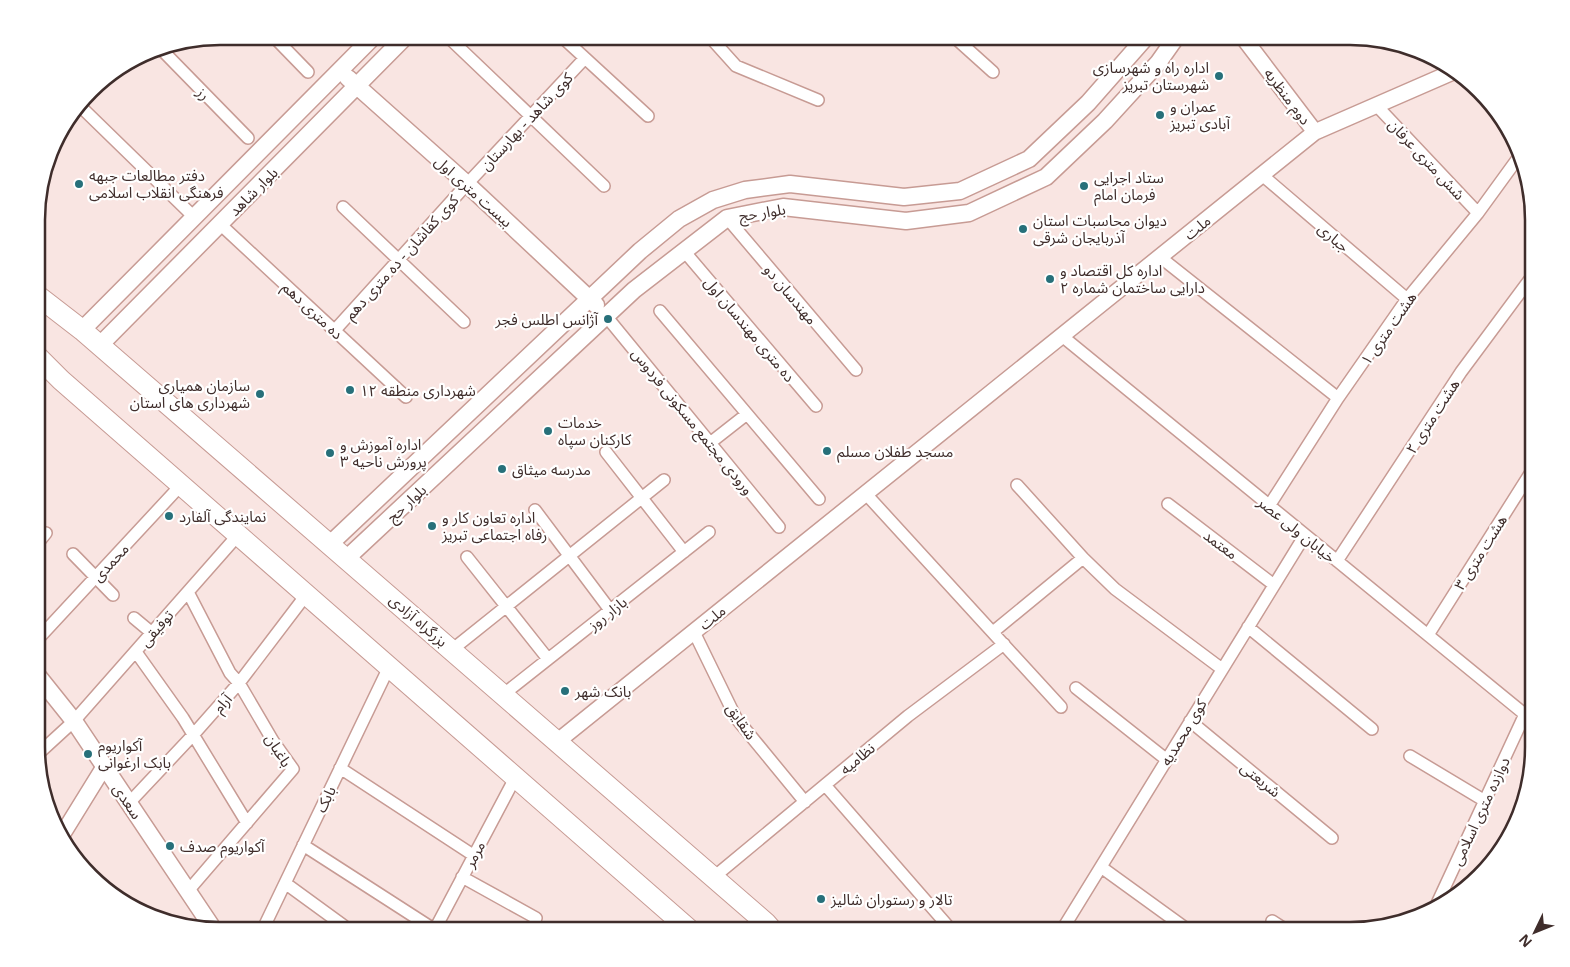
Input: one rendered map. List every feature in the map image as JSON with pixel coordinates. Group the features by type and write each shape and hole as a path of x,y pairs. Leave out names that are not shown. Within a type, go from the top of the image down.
{"highway":[{"name":"بزرگراه آزادی","path":"45,290 62,314"},
{"name":"بزرگراه آزادی","path":"45,301 100,345 765,922"},
{"path":"45,364 675,922"},
{"path":"45,369 61,380"}],"main road":[{"name":"بلوار شاهد","path":"82,330 365,45"},
{"name":"بلوار شاهد","path":"100,345 397,45"},
{"name":"بلوار حج","path":"330,544 640,251 679,219 713,200 745,190 790,184 904,197 960,191 1029,159 1088,103 1139,45"},
{"name":"بلوار حج","path":"347,558 634,290 727,218 784,207 906,221 969,213 1046,177 1106,121 1158,63 1170,45"},
{"name":"بیست متری اول","path":"340,70 467,184 590,298 606,316"},
{"path":"1007,169 1017,190"},
{"path":"111,301 129,316"},
{"path":"354,521 371,536"},
{"name":"سعدی","path":"45,688 74,721 209,922"}],"street":[{"path":"282,45 308,72"},
{"path":"456,45 604,186"},
{"path":"571,45 648,116"},
{"path":"717,45 736,66 818,100"},
{"path":"963,45 993,72"},
{"name":"دوم منظریه","path":"1249,45 1315,132"},
{"name":"رز","path":"165,54 248,138"},
{"name":"کوی شاهد - بهارستان","path":"467,184 585,58"},
{"name":"ملت","path":"558,741 1315,132 1447,75"},
{"name":"شش متری عرفان","path":"1376,105 1478,213"},
{"path":"84,110 194,217"},
{"name":"هشت متری ۱","path":"1269,506 1338,398 1407,299 1478,213 1515,162"},
{"name":"جباری","path":"1262,175 1407,299"},
{"name":"کوی کفاشان - ده متری دهم","path":"335,330 467,184"},
{"path":"342,207 464,322"},
{"name":"مهندسان دو","path":"727,218 856,370"},
{"name":"ده متری دهم","path":"220,224 406,397"},
{"name":"ده متری مهندسان اول","path":"684,251 816,406"},
{"path":"1160,257 1338,398"},
{"name":"هشت متری ۲","path":"1337,561 1461,372 1525,286"},
{"path":"660,312 819,499"},
{"name":"ورودی مجتمع مسکونی فردوس","path":"606,316 779,527"},
{"name":"خیابان ولی عصر","path":"1062,336 1525,714"},
{"path":"710,443 747,414"},
{"path":"606,452 684,552"},
{"path":"452,650 664,480"},
{"name":"هشت متری ۳","path":"1428,635 1525,483"},
{"name":"محمدی","path":"45,631 181,485"},
{"path":"1017,485 1083,558 1115,589 1222,669"},
{"path":"866,494 1061,707"},
{"name":"معتمد","path":"1168,504 1274,584"},
{"path":"535,510 610,610"},
{"name":"بازار روز","path":"504,694 710,532"},
{"name":"توفیقی","path":"45,748 74,721 238,535"},
{"name":"کوی محمدیه","path":"1067,922 1305,535"},
{"path":"73,554 113,595"},
{"path":"467,557 548,659"},
{"path":"993,632 1083,558"},
{"name":"باغبان","path":"188,592 230,673 239,683 273,741 293,769 188,890"},
{"name":"آرام","path":"129,803 239,683 306,595"},
{"path":"134,618 152,633"},
{"path":"1248,627 1372,729"},
{"name":"شقایق","path":"694,632 736,718 805,802"},
{"name":"نظامیه","path":"714,877 908,716 1004,644"},
{"path":"136,652 183,718 247,823"},
{"name":"بابک","path":"266,922 389,667"},
{"path":"1076,688 1167,760"},
{"name":"شریعتی","path":"1190,721 1332,838"},
{"name":"دوازده متری اسلامی","path":"1439,898 1485,801 1525,725"},
{"path":"1410,756 1485,801"},
{"path":"65,829 104,767"},
{"path":"340,768 474,855"},
{"name":"مرمر","path":"439,922 515,778"},
{"path":"825,785 944,922"},
{"path":"303,845 423,922"},
{"path":"1101,867 1173,922"},
{"path":"462,877 536,918"},
{"path":"285,883 339,922"}],"place":[{"name":"اداره راه و شهرسازی شهرستان تبریز","path":"1219,76"},
{"name":"عمران و آبادی تبریز","path":"1160,115"},
{"name":"دفتر مطالعات جبهه فرهنگی انقلاب اسلامی","path":"79,184"},
{"name":"ستاد اجرایی فرمان امام","path":"1084,186"},
{"name":"دیوان محاسبات استان آذربایجان شرقی","path":"1023,229"},
{"name":"اداره کل اقتصاد و دارایی ساختمان شماره ۲","path":"1050,279"},
{"name":"آژانس اطلس فجر","path":"608,319"},
{"name":"شهرداری منطقه ۱۲","path":"350,390"},
{"name":"سازمان همیاری شهرداری های استان","path":"260,394"},
{"name":"خدمات کارکنان سپاه","path":"548,431"},
{"name":"مسجد طفلان مسلم","path":"827,451"},
{"name":"اداره آموزش و پرورش ناحیه ۳","path":"330,453"},
{"name":"مدرسه میثاق","path":"502,469"},
{"name":"نمایندگی آلفارد","path":"169,516"},
{"name":"اداره تعاون کار و رفاه اجتماعی تبریز","path":"432,526"},
{"name":"بانک شهر","path":"565,691"},
{"name":"آکواریوم بابک ارغوانی","path":"88,754"},
{"name":"آکواریوم صدف","path":"170,846"},
{"name":"تالار و رستوران شالیز","path":"821,899"}]}
